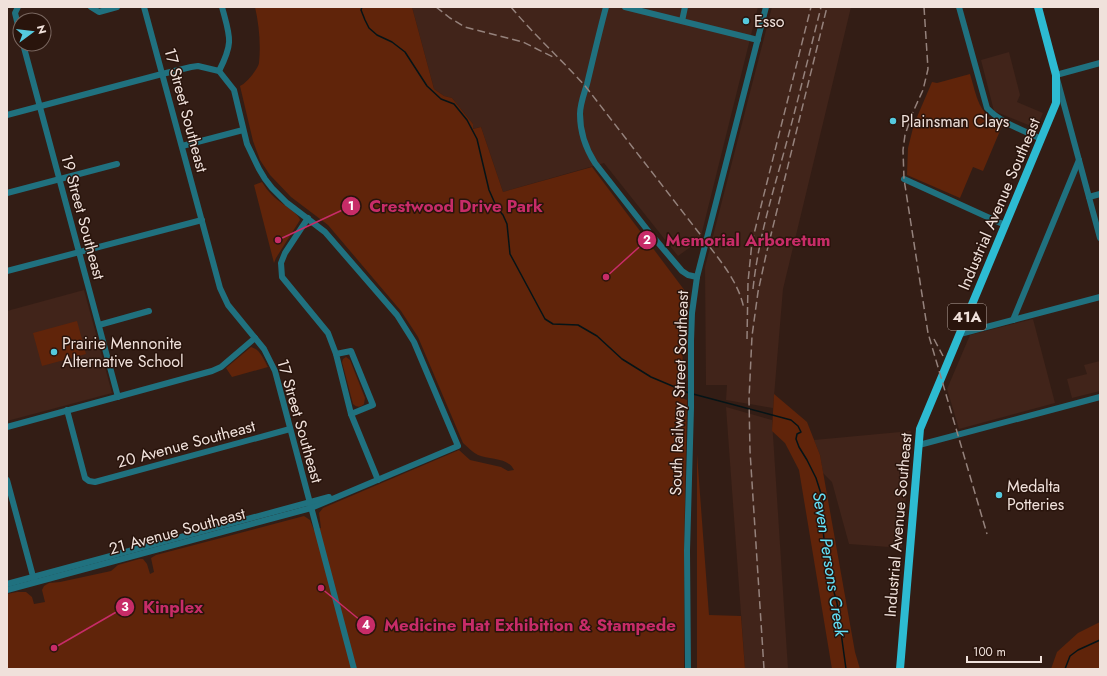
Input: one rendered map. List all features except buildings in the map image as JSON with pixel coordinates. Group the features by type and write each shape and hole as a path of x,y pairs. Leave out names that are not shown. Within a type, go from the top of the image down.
{"main road":[{"name":"41A","path":"1038,7 1056,75"},
{"name":"Industrial Avenue Southeast","path":"900,669 920,429 1056,103 1056,75"}],"street":[{"path":"91,7 99,12 116,7"},
{"name":"17 Street Southeast","path":"144,7 224,298 264,349 275,371 354,669"},
{"path":"219,71 227,55 230,37 222,7"},
{"path":"606,7 580,105 580,124 583,135 595,163 649,232 682,271 688,275 697,277"},
{"path":"625,7 758,40"},
{"path":"682,21 686,7"},
{"name":"South Railway Street Southeast","path":"688,669 687,551 692,313 697,277 766,7"},
{"path":"959,7 987,108 993,115 1041,139"},
{"name":"19 Street Southeast","path":"25,52 118,397"},
{"path":"1100,63 1056,75 1100,238"},
{"path":"7,115 198,66 219,71 234,90 247,144 258,169 272,188 287,203 308,218 283,258 281,263 282,277 328,333 336,354 352,414 378,480"},
{"path":"182,146 243,130"},
{"path":"1013,320 1079,160"},
{"path":"7,193 117,164"},
{"path":"904,179 1005,225"},
{"path":"1089,197 1100,194"},
{"name":"21 Avenue Southeast","path":"7,584 34,579 311,505 352,491 458,446 414,342 397,315 325,232 308,218"},
{"path":"7,271 202,220"},
{"path":"960,334 1100,297"},
{"path":"99,325 149,311"},
{"path":"7,427 212,371 221,367 254,338"},
{"path":"336,354 351,351 373,405 352,414"},
{"path":"919,445 1100,397"},
{"name":"20 Avenue Southeast","path":"67,410 85,478 89,481 95,482 290,429"},
{"path":"7,480 10,505 34,579"},
{"name":"21 Avenue Southeast","path":"7,590 34,579"}],"shaded area":[{"path":"255,7 412,7 434,89 444,96 452,98 473,124 473,129 481,127 503,192 592,167 685,291 682,321 682,398 687,400 684,553 684,669 7,669 7,594 26,592 32,597 34,604 45,602 42,590 44,586 49,583 111,571 118,565 139,559 143,559 147,564 150,574 154,572 151,558 156,555 304,516 310,520 314,530 321,528 319,513 323,508 459,450 470,460 501,467 508,471 514,470 503,461 478,455 463,443 418,337 401,311 328,225 291,197 270,175 260,160 253,141 240,86 251,76 259,63 260,49 258,20"},
{"path":"412,7 758,7 700,240 678,256 604,163 503,192 481,127 473,129 473,124 452,98 444,96 434,89"},
{"path":"772,7 851,7 783,289 773,408 726,400 727,385 706,385 705,267"},
{"path":"1009,52 1020,95 1017,102 1043,113 1036,128 994,111 981,60"},
{"path":"970,74 977,97 983,110 988,116 1002,126 983,171 973,167 960,198 907,175 908,148 914,124 932,82 937,83"},
{"path":"262,182 275,198 292,210 300,220 274,263 254,185"},
{"name":"Prairie Mennonite Alternative School","path":"84,290 112,393 7,421 7,311"},
{"path":"1033,319 1055,403 959,429 947,389 970,335"},
{"path":"77,321 86,354 42,366 33,333"},
{"path":"251,347 259,352 268,367 232,377 226,368"},
{"path":"346,357 350,360 365,398 364,404 360,407 353,404 342,362"},
{"path":"1100,361 1100,391 1072,398 1067,379 1087,374 1084,365"},
{"path":"774,394 807,422 820,455 855,652 860,669 832,669 799,470 785,443 772,431"},
{"path":"726,407 772,420 788,669 745,669"},
{"path":"911,431 902,548 849,544 832,482 823,473 820,455 814,440"},
{"path":"697,454 709,615 741,616 745,669 697,669"},
{"path":"1100,622 1100,669 1051,669 1057,652 1078,633"}],"waterway":[{"name":"Seven Persons Creek","path":"362,7 361,10 369,28 377,35 392,42 405,52 427,86 441,99 454,104 467,120 477,139 489,190 497,208 503,215 507,224 510,254 545,319 553,324 578,325 597,336 622,359 651,377 689,393"},
{"name":"Seven Persons Creek","path":"693,394 791,420 798,426 801,432 797,434 796,439 816,478 823,500 822,520 824,539 829,558 831,581 837,603 846,669"},
{"name":"Seven Persons Creek","path":"1065,669 1070,656 1078,650 1100,640"}],"railway":[{"path":"436,7 465,27 523,42 555,58"},
{"path":"511,7 529,28 586,87 706,242 734,282 742,300 744,309"},
{"path":"747,339 748,282 752,242 811,7"},
{"path":"753,289 758,254 766,220 821,7"},
{"path":"764,669 750,451 749,399 752,336 758,292 766,255 827,7"},
{"path":"924,7 928,69 923,90 905,135 903,150 904,179 928,333 987,534"},
{"path":"934,339 943,356"}],"place":[{"name":"Esso","path":"746,21"},
{"name":"Plainsman Clays","path":"893,121"},
{"name":"Crestwood Drive Park","path":"278,240"},
{"name":"Memorial Arboretum","path":"606,277"},
{"name":"Prairie Mennonite Alternative School","path":"54,352"},
{"name":"Medalta Potteries","path":"999,495"},
{"name":"Medicine Hat Exhibition & Stampede","path":"321,588"},
{"name":"Kinplex","path":"54,648"}]}
